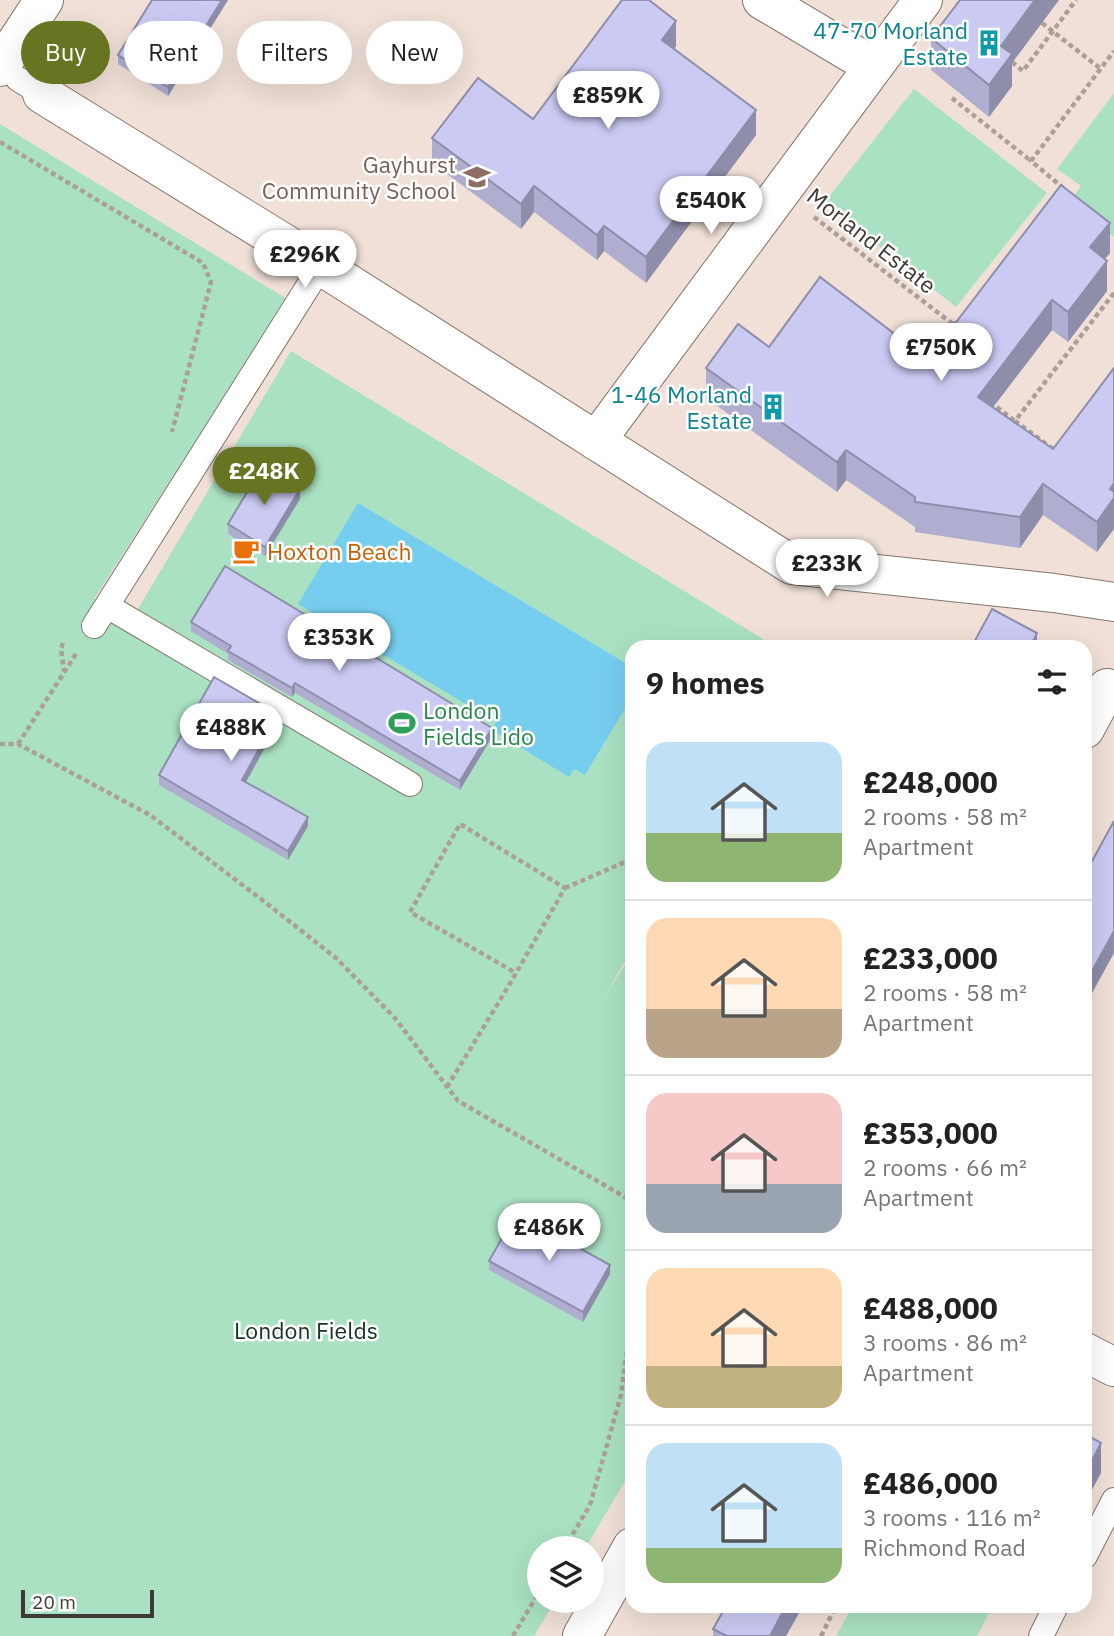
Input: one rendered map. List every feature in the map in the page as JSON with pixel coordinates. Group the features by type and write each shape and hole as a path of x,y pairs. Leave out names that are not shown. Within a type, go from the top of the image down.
{"street":[{"path":"44,0 15,77 321,266 792,565 1114,602"},
{"path":"762,0 873,66"},
{"path":"596,441 923,0"},
{"path":"1092,716 1111,682"},
{"path":"1092,1356 1114,1367"},
{"path":"582,1636 625,1559"}],"lane":[{"path":"321,266 101,616 410,784"},
{"path":"1092,1542 1114,1500"},
{"path":"1041,1636 1052,1613"}],"path":[{"path":"1012,62 1023,71 1076,0"},
{"path":"1042,23 1101,69"},
{"path":"1031,161 1114,51"},
{"path":"952,98 1062,187 1056,194"},
{"path":"0,142 203,263 211,282 169,441"},
{"name":"Morland Estate","path":"781,191 954,325"},
{"path":"1015,421 1114,293"},
{"path":"924,365 962,315"},
{"path":"984,397 1059,454"},
{"path":"18,744 101,616"},
{"path":"64,638 61,649 64,671"},
{"path":"0,744 18,744 150,815 336,958 394,1017 458,1101 625,1197"},
{"path":"516,973 410,912 460,824 565,888"},
{"path":"447,1087 565,888 625,862"},
{"path":"572,1536 590,1505 621,1395 625,1366"},
{"path":"513,1636 527,1612"},
{"path":"821,1636 832,1613"}],"green space":[{"path":"914,89 1047,193 956,307 824,203"},
{"path":"1114,93 1114,237 1069,203 1081,186 1057,169"},
{"name":"London Fields","path":"0,124 287,299 94,599 155,633 132,619 291,351 765,640 625,640 625,961 606,995 625,964 625,1481 593,1536 527,1536 527,1613 548,1613 534,1636 0,1636"},
{"path":"848,1613 989,1613 977,1636 836,1636"}],"water":[{"path":"358,503 625,663 625,709 585,775 574,769 569,777 492,730 496,722 298,604"}],"building":[{"path":"152,0 222,0 209,21 139,21"},
{"path":"622,0 649,0 676,21 662,40 756,110 646,257 604,226 597,235 534,186 521,204 432,138 478,78 533,119"},
{"path":"960,0 1035,0 1001,46 1012,54 989,85 931,38"},
{"path":"124,45 124,59 118,55"},
{"path":"1061,185 1110,223 1090,247 1107,261 1068,312 1052,300 978,397 1053,449 1114,368 1114,483 1110,489 1114,492 1114,498 1097,522 1043,484 1020,517 915,502 915,497 846,450 837,462 706,368 738,324 769,347 820,277 925,357 928,353 931,355"},
{"path":"262,467 300,489 265,547 228,524"},
{"path":"225,566 492,728 460,781 295,683 292,688 228,651 231,646 191,622"},
{"path":"992,609 1037,633 1034,640 975,640"},
{"path":"214,677 278,714 242,780 308,817 288,851 159,775"},
{"path":"1114,821 1114,931 1092,971 1092,861"},
{"path":"516,1213 610,1265 583,1312 489,1261"},
{"path":"1092,1438 1101,1443 1092,1460"},
{"path":"722,1613 782,1613 770,1636 727,1636 713,1629"}],"place":[{"name":"47-70 Morland Estate","path":"989,43"},
{"name":"Gayhurst Community School","path":"477,177"},
{"name":"1-46 Morland Estate","path":"773,407"},
{"name":"Hoxton Beach","path":"246,551"},
{"name":"London Fields Lido","path":"402,723"}]}
